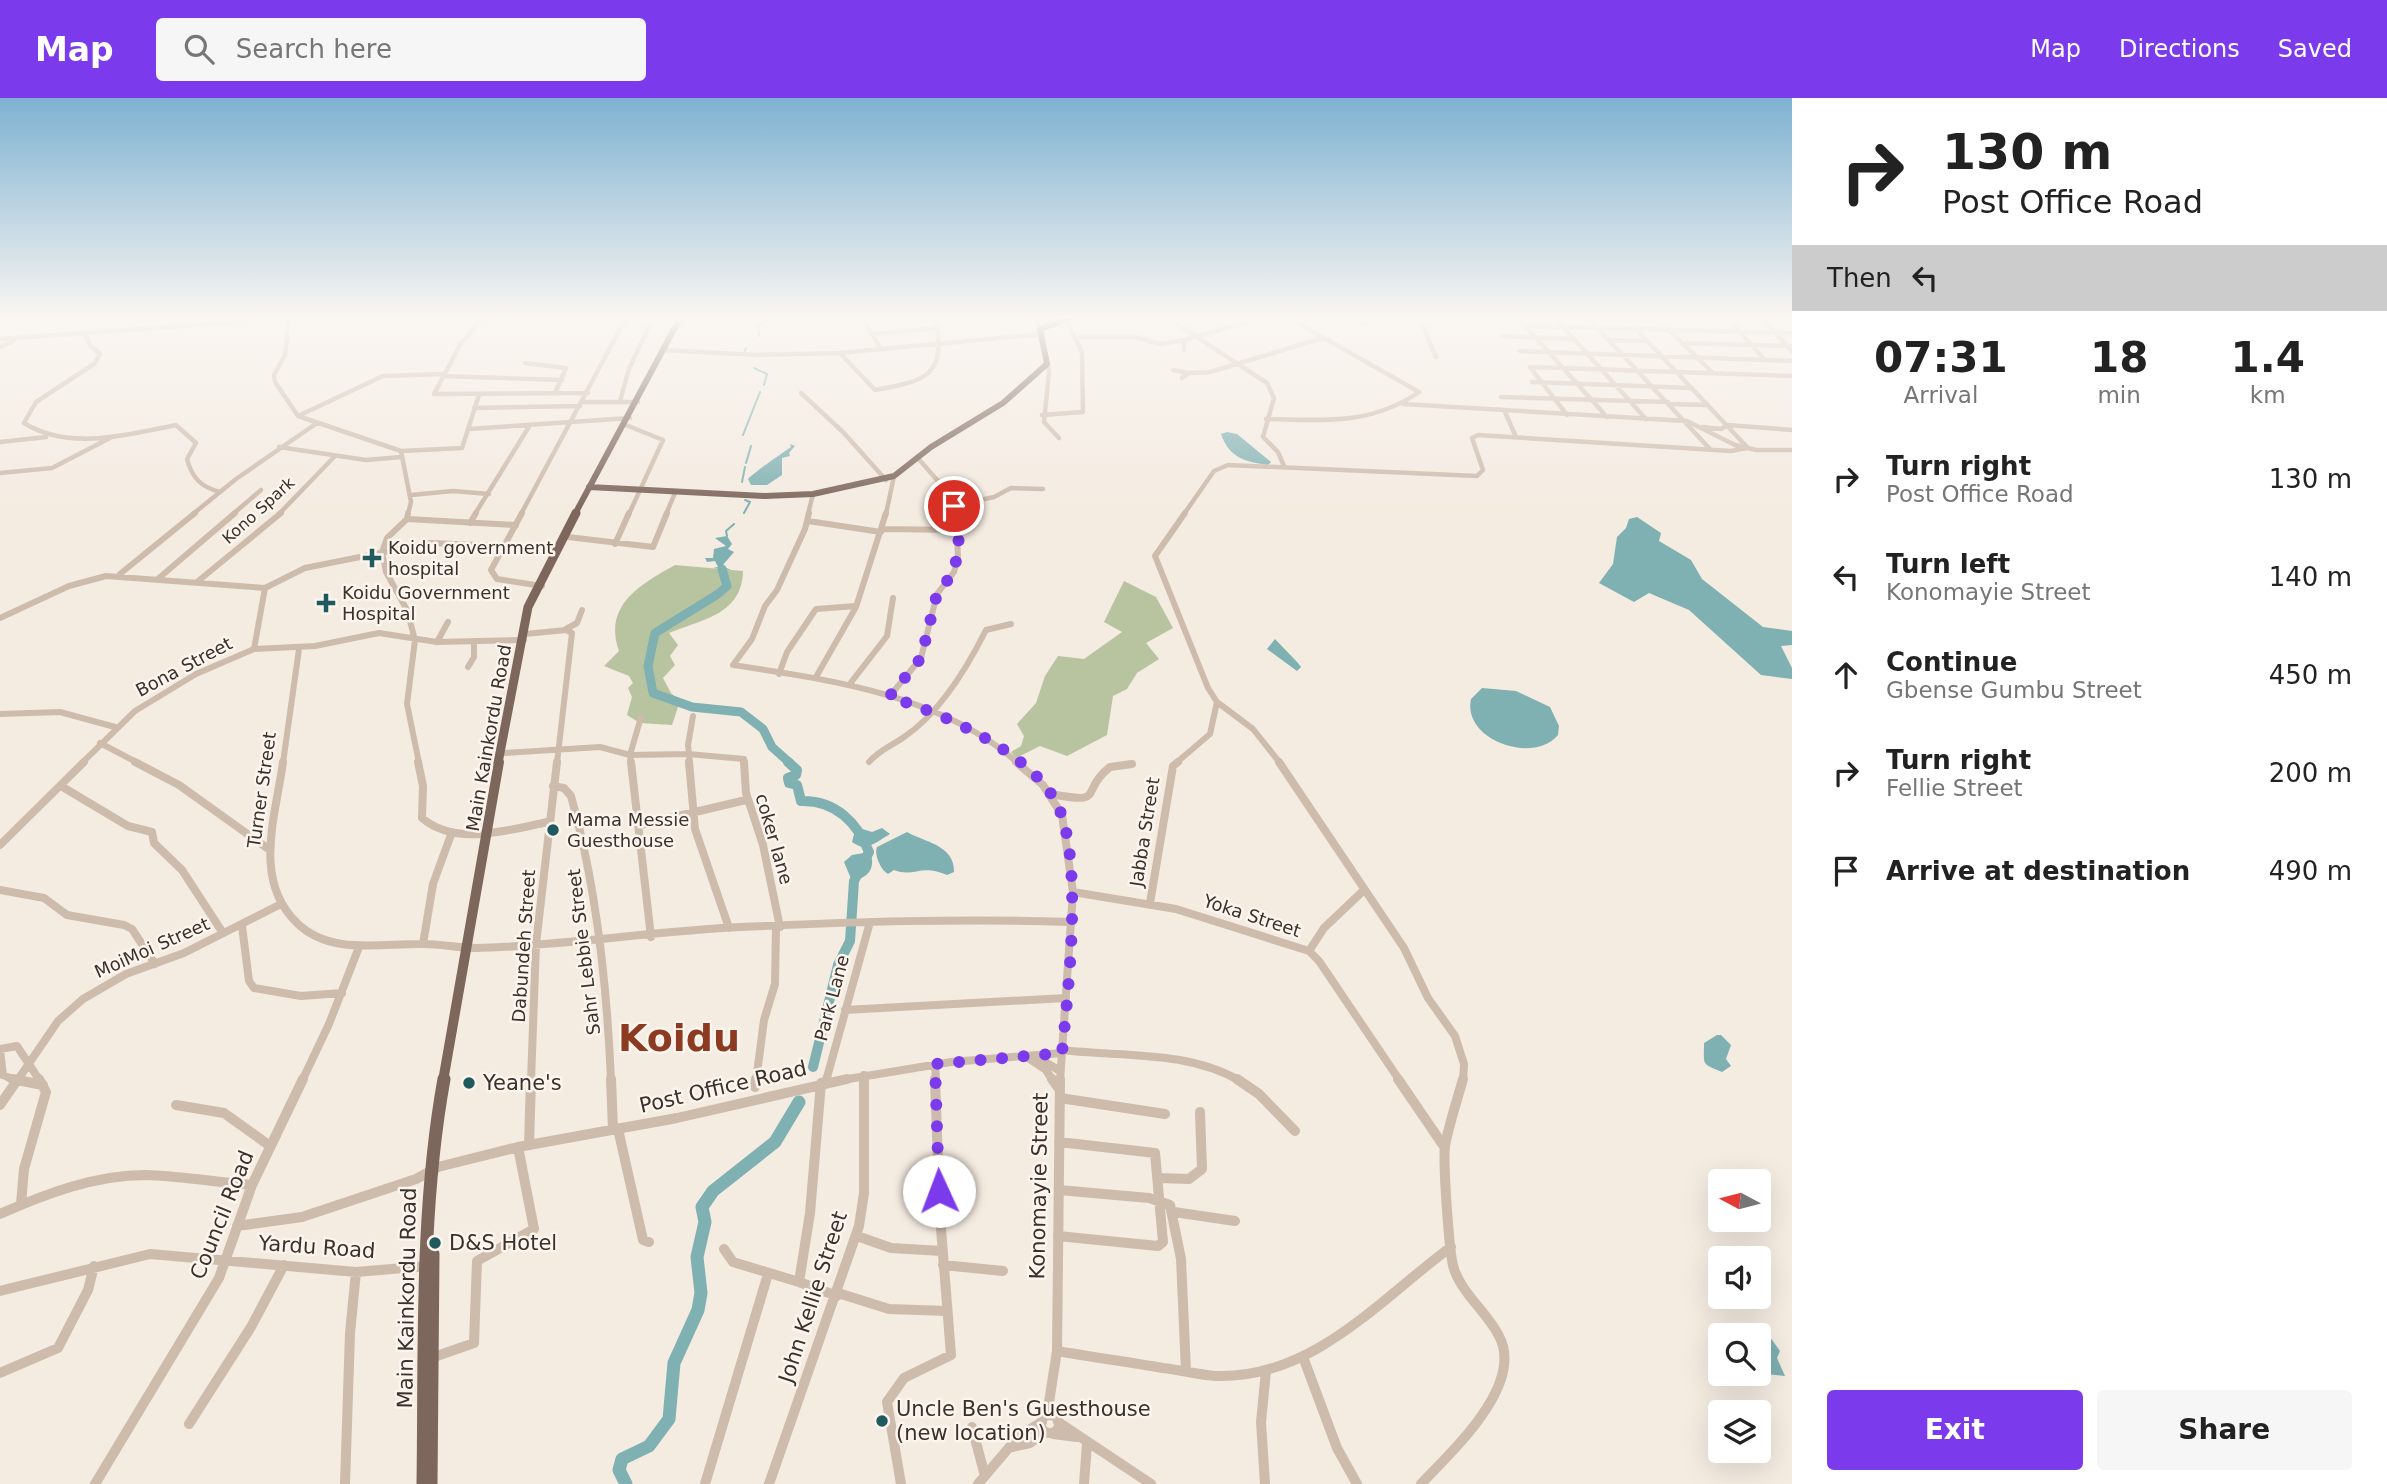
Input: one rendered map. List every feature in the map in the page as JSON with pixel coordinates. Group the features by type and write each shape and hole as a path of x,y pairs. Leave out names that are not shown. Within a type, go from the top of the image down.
{"main road":[{"name":"Main Kainkordu Road","path":"423,1484 431,1367 430,1266 434,1169 487,833 522,641 541,586 646,383"},
{"path":"592,487 741,496 813,494 884,479 893,480 917,457 1003,403 1025,383"},
{"path":"554,560 575,520"},
{"path":"431,1367 431,1484"}],"street":[{"path":"50,438 29,428 24,420 50,391 64,383"},
{"path":"275,383 298,416 401,454"},
{"path":"298,416 369,383"},
{"path":"439,383 434,394 588,393"},
{"path":"555,393 561,383"},
{"path":"541,586 493,576 491,570 593,383"},
{"path":"620,401 625,383"},
{"path":"868,383 875,390 911,383"},
{"path":"1048,383 1042,415 1046,428 1059,438"},
{"path":"1042,415 1083,412 1085,383"},
{"path":"1262,383 1271,390 1274,398 1262,432 1264,440 1278,452 1284,466"},
{"path":"1405,383 1419,392 1413,402"},
{"path":"1542,383 1567,415"},
{"path":"1566,383 1693,388"},
{"path":"1578,383 1607,417"},
{"path":"1650,383 1710,449"},
{"path":"1687,383 1747,448"},
{"path":"1616,385 1646,419"},
{"path":"801,393 843,432 884,479"},
{"path":"279,447 371,460 462,448 478,395"},
{"path":"1501,397 1708,405"},
{"path":"474,408 636,402"},
{"path":"1266,419 1343,422 1413,402 1505,412 1687,421 1747,448"},
{"path":"1505,412 1516,437"},
{"path":"468,429 627,420 663,440 615,544"},
{"path":"120,575 220,492 279,447 317,423"},
{"path":"0,442 128,437 176,425 196,443 187,459 195,481 202,488 220,492"},
{"path":"470,523 530,425"},
{"path":"1696,426 1721,429 1728,425 1792,430"},
{"path":"1421,1484 1485,1407 1504,1373 1503,1343 1453,1270 1445,1149 1464,1076 1460,1050 1455,1036 1428,998 1404,948 1364,890 1333,837 1272,751 1253,729 1217,702 1201,674 1155,556 1214,471 1239,464 1477,476 1483,470 1474,435 1710,449 1792,450"},
{"path":"0,473 52,468 110,437"},
{"path":"401,454 411,495 407,519 387,538 382,552 386,572 407,610 415,640 407,704 423,786 422,818 435,828 452,832 487,833 548,822"},
{"name":"Kono Spark","path":"197,582 289,506 335,456"},
{"path":"889,697 925,651 937,594 956,565 958,530 954,506 938,480 917,457"},
{"path":"816,677 833,656 856,606 881,531 893,480"},
{"path":"954,506 994,497 1011,488 1043,489"},
{"path":"159,578 261,491"},
{"path":"411,495 453,491 489,494"},
{"path":"568,537 586,537 597,542 653,547 676,493"},
{"path":"813,494 808,521 881,531 958,530"},
{"path":"407,519 516,525"},
{"name":"Konomayie Street","path":"808,521 777,590 765,606 752,639 733,663 736,667 816,677 849,685 966,726 1007,754 1051,794 1062,815 1073,892 1060,1071 1057,1351 1050,1390 1050,1423"},
{"path":"0,618 69,586 120,575 265,588 294,572 430,543 504,546"},
{"path":"254,649 265,588"},
{"path":"849,685 887,636 893,598"},
{"path":"779,674 787,652 816,609 856,606"},
{"path":"566,630 577,623 582,610"},
{"path":"437,642 448,622"},
{"path":"869,762 883,747 904,737 929,713 968,666 986,631 1011,624"},
{"name":"Bona Street","path":"0,845 61,786 115,727 135,710 197,674 254,649 299,649 379,633 415,640 474,642 522,641 566,630"},
{"name":"Dabundeh Street","path":"431,1367 474,1343 477,1261 534,1228 523,1146 536,944 572,632 566,630"},
{"path":"468,667 474,657 474,642"},
{"name":"Turner Street","path":"299,649 274,831 267,848 273,884 281,904 290,917 319,938 359,947 423,944 468,948"},
{"name":"Jabba Street","path":"1150,903 1173,766 1210,734 1217,702"},
{"path":"0,714 60,712 81,720 115,727"},
{"path":"693,716 688,754 693,814 705,864 729,928"},
{"path":"641,717 630,755 651,937"},
{"path":"100,743 190,792 267,848"},
{"path":"501,755 525,756 558,749 586,748 630,755 688,754"},
{"name":"coker lane","path":"688,754 744,759 746,800 762,845 778,927"},
{"path":"1051,794 1062,799 1088,797 1108,767 1115,762 1132,764"},
{"path":"61,786 128,826 152,832 154,843 182,870 223,933"},
{"name":"Sahr Lebbie Street","path":"553,786 564,788 571,796 589,861 609,1028 615,1129 643,1240 649,1242"},
{"path":"640,825 746,800"},
{"path":"423,944 433,884 452,832"},
{"path":"0,890 44,898 67,915 124,925 132,929 155,964"},
{"path":"1309,951 1324,928 1364,890"},
{"name":"Yoka Street","path":"1073,892 1150,903 1210,918 1309,951 1324,967 1445,1149"},
{"name":"MoiMoi Street","path":"0,1105 69,1009 105,984 242,926 281,904"},
{"path":"468,948 651,937 729,928 844,923 971,918 1070,922"},
{"name":"Park Lane","path":"799,1282 810,1213 824,1082 870,922"},
{"path":"242,926 249,981 254,988 301,996 342,993"},
{"path":"755,1087 764,1020 775,984 778,927"},
{"name":"Council Road","path":"95,1484 186,1339 226,1259 252,1185 342,993 359,947"},
{"path":"845,1010 1008,1002 1042,997 1066,999"},
{"path":"21,1204 24,1169 45,1099 43,1085 17,1046 0,1050 2,1074 18,1082 43,1085"},
{"name":"Post Office Road","path":"237,1226 302,1217 396,1186 434,1169 523,1146 677,1118 824,1082 935,1064 1032,1057 1062,1051 1183,1063 1219,1071 1245,1084 1295,1131"},
{"path":"1032,1057 1060,1071"},
{"path":"1032,1057 1046,1070 1060,1094 1165,1114"},
{"path":"901,1484 887,1402 889,1392 914,1373 951,1355 942,1251 935,1064"},
{"name":"John Kellie Street","path":"769,1484 857,1236 864,1193 863,1075"},
{"path":"176,1105 224,1113 270,1146"},
{"path":"1158,1178 1189,1179 1202,1169 1200,1112"},
{"path":"1058,1236 1162,1245 1155,1153 1059,1142"},
{"path":"0,1214 21,1204 99,1182 139,1176 252,1185"},
{"path":"1059,1190 1160,1199 1174,1212 1235,1221"},
{"path":"1174,1212 1186,1371"},
{"path":"857,1236 891,1248 942,1251"},
{"path":"1057,1351 1239,1377 1266,1371 1303,1357 1340,1338 1398,1287 1451,1247"},
{"path":"724,1249 733,1262 888,1310 947,1311"},
{"name":"Yardu Road","path":"0,1290 150,1254 356,1272 430,1266"},
{"path":"189,1423 251,1328 284,1265"},
{"path":"943,1265 1003,1271"},
{"path":"0,1373 58,1348 88,1290 94,1266"},
{"path":"345,1484 350,1333 356,1272"},
{"path":"705,1484 768,1273"},
{"path":"1303,1357 1337,1448 1357,1484"},
{"path":"1265,1484 1261,1422 1266,1371"},
{"path":"982,1480 1012,1447 1030,1443 1050,1423 1151,1484"},
{"path":"972,1427 982,1480"},
{"path":"1082,1440 1084,1484"}],"green space":[{"path":"675,565 743,571 741,585 736,597 719,613 669,633 678,645 670,656 675,665 663,678 671,693 680,701 672,725 640,723 627,715 632,697 628,688 633,683 629,676 604,666 619,651 615,635 620,609 637,589"},
{"path":"1124,581 1156,597 1173,628 1146,643 1159,659 1137,673 1127,689 1113,696 1107,735 1067,756 1040,746 1016,758 1011,752 1021,746 1024,736 1017,724 1036,703 1045,676 1058,656 1084,659 1122,632 1104,622"}],"water":[{"path":"1221,434 1237,434 1271,462 1268,465 1252,462 1234,454"},
{"path":"790,444 795,446 789,453 790,456 782,458 782,475 767,485 751,485 748,479 791,447"},
{"path":"1637,517 1661,533 1659,541 1691,560 1702,579 1763,627 1792,631 1792,645 1781,646 1792,668 1792,679 1761,675 1689,610 1649,593 1634,602 1599,583 1613,564 1617,537 1626,528 1629,519"},
{"path":"727,536 732,544 728,549 734,552 722,566 731,570 713,568 718,567 715,561 707,562 705,558 713,558 714,549 726,546 715,538"},
{"path":"1275,639 1301,667 1297,671 1267,649"},
{"path":"1482,688 1516,691 1550,707 1559,726 1558,735 1547,744 1533,748 1502,744 1488,736 1477,726 1471,714 1471,699"},
{"path":"856,827 872,832 882,828 890,834 862,847 852,842"},
{"path":"907,832 944,850 953,863 954,872 947,875 930,870 894,870 888,874 885,872 877,857 877,847"},
{"path":"870,852 870,871 852,881 844,862 852,855"},
{"path":"1721,1035 1731,1045 1726,1059 1731,1066 1722,1072 1707,1065 1704,1060 1704,1043"},
{"path":"1771,1338 1780,1351 1777,1358 1785,1376 1771,1375"}],"waterway":[{"path":"743,435 760,392"},
{"path":"746,463 751,446"},
{"path":"742,482 745,467"},
{"path":"744,513 750,502 745,500"},
{"path":"727,536 726,531 734,524"},
{"path":"722,569 727,586 655,633 648,666 653,693 692,707 741,712 763,729 772,747 790,763"},
{"path":"788,762 797,770 796,775 788,778 789,783 797,785 801,801 824,804 843,815 858,831 869,852 854,881 850,941 838,965 813,1067"},
{"path":"626,1484 619,1470 622,1459 649,1446 669,1419 674,1363 698,1310 701,1293 697,1257 705,1222 702,1207 713,1191 775,1142 799,1102"}],"place":[{"name":"Koidu government hospital","path":"372,558"},
{"name":"Koidu Government Hospital","path":"326,603"},
{"name":"Mama Messie Guesthouse","path":"553,830"},
{"name":"Yeane's","path":"469,1083"},
{"name":"D&S Hotel","path":"435,1243"},
{"name":"Uncle Ben's Guesthouse (new location)","path":"882,1421"}],"district":[{"name":"Koidu","path":"679,1038"}],"route":[{"path":"939,1191 935,1064 996,1061 1062,1053 1073,892 1062,815 1043,785 994,742 966,726 889,697 925,651 937,594 954,572 959,544 954,506"}]}
